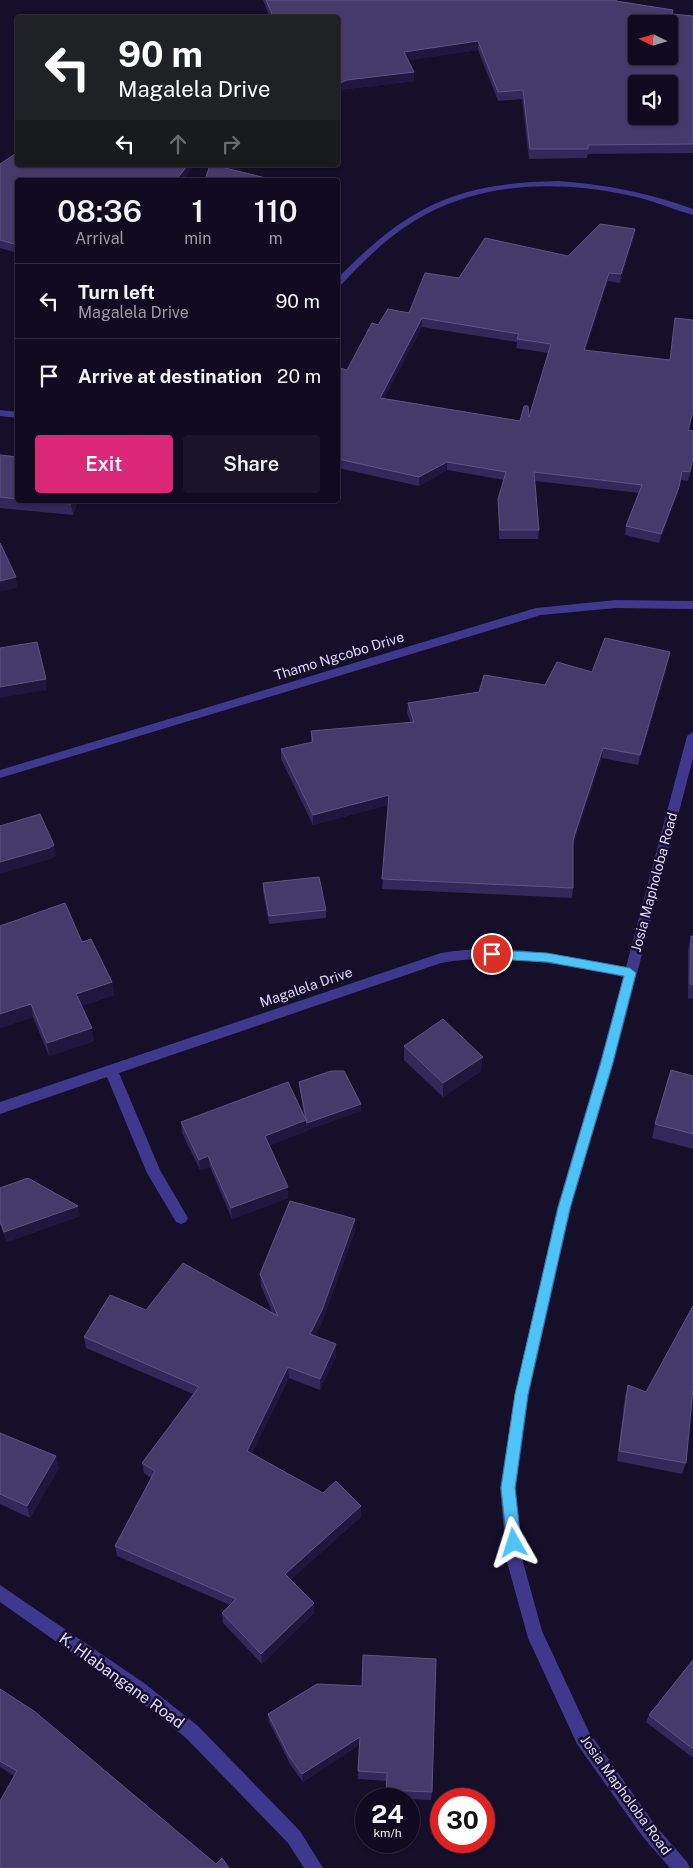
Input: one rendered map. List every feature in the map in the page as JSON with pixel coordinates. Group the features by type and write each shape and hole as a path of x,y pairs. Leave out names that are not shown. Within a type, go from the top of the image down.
{"street":[{"path":"340,281 365,255 395,229 424,211 478,190 529,184 615,189 648,196 693,212"},
{"path":"0,413 15,415"},
{"name":"Thamo Ngcobo Drive","path":"0,774 540,611 598,604 640,602 693,605"},
{"name":"Josia Mapholoba Road","path":"680,1868 649,1831 583,1738 534,1632 516,1562 508,1488 522,1394 564,1208 607,1062 693,736"},
{"name":"Magalela Drive","path":"0,1108 392,974 447,958 492,954 547,958 630,973"},
{"path":"111,1070 154,1173 181,1218"},
{"name":"K. Hlabangane Road","path":"0,1592 138,1689 192,1732 294,1837 314,1868"}],"building":[{"path":"266,0 616,0 673,10 672,14 693,16 693,144 588,145 588,149 530,149 523,90 498,92 478,41 404,52 414,72 347,80 340,83 340,15 273,15"},
{"path":"15,154 15,167 186,167 178,178 15,178 15,244 0,240 0,164"},
{"path":"209,167 226,167 225,168 266,178 206,178"},
{"path":"600,224 635,229 621,274 609,273 584,350 670,360 675,318 693,320 693,411 688,430 693,431 693,458 690,472 682,471 679,487 661,534 626,526 642,485 534,472 539,530 500,530 498,499 506,472 447,462 419,477 340,459 340,368 347,370 372,323 378,325 388,309 409,313 425,273 459,278 485,238 568,256","holes":["422,318 519,334 517,339 551,344 529,417 528,406 524,406 520,421 380,398"]},
{"path":"0,455 15,457 15,499 0,497"},
{"path":"0,543 16,577 0,581"},
{"path":"605,638 670,652 640,755 603,748 573,840 573,888 382,879 389,795 313,815 281,749 313,742 311,731 414,722 408,703 479,692 484,675 545,685 557,662 592,672"},
{"path":"37,642 46,679 0,687 0,648"},
{"path":"40,814 54,845 0,862 0,826"},
{"path":"319,877 326,910 269,916 263,883"},
{"path":"65,903 82,942 91,939 112,982 76,994 92,1028 47,1043 31,1004 0,1014 0,926"},
{"path":"691,936 693,936 693,985 690,984"},
{"path":"443,1019 483,1057 443,1083 404,1046"},
{"path":"671,1070 693,1076 693,1134 655,1124"},
{"path":"331,1071 344,1071 361,1104 307,1123 299,1082"},
{"path":"288,1082 306,1120 265,1136 288,1187 231,1208 208,1156 199,1160 181,1122"},
{"path":"28,1178 78,1206 4,1232 0,1221 0,1188"},
{"path":"290,1201 355,1219 322,1310 310,1334 336,1344 320,1379 288,1367 247,1451 323,1493 336,1481 361,1506 285,1574 314,1603 261,1654 222,1613 236,1599 115,1546 155,1471 142,1463 199,1387 84,1337 110,1295 146,1310 183,1263 278,1316 260,1274"},
{"path":"693,1306 693,1389 686,1463 619,1451 628,1385 646,1392"},
{"path":"0,1433 56,1456 27,1506 0,1494"},
{"path":"363,1655 436,1659 432,1788 430,1788 430,1792 420,1791 420,1788 386,1788 387,1773 358,1771 360,1737 302,1774 289,1756 268,1714 317,1684 362,1686"},
{"path":"693,1660 693,1749 649,1715"},
{"path":"0,1689 34,1711 216,1864 222,1858 229,1868 0,1868 0,1801 17,1771 0,1761"}],"route":[{"path":"492,954 547,958 630,973 607,1062 564,1208 522,1394 508,1488 514,1543"}]}
